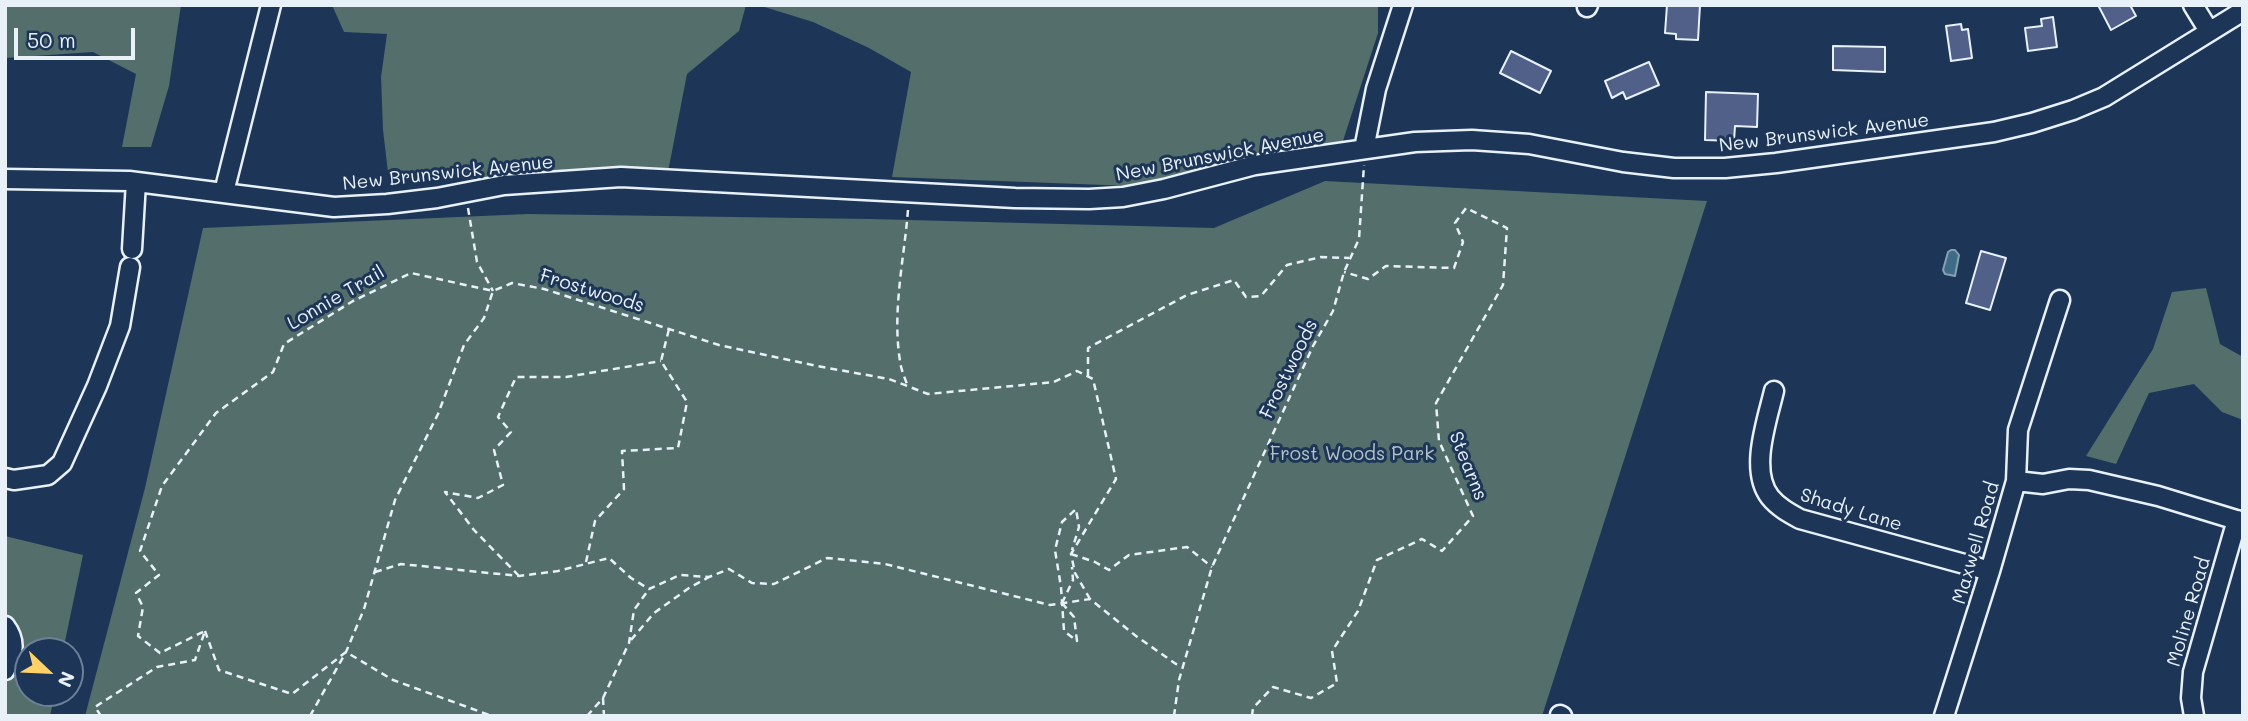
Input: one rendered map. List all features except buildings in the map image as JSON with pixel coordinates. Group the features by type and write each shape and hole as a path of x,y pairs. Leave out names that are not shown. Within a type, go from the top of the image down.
{"street":[{"path":"224,192 271,5"},
{"path":"1364,149 1376,89 1403,5"},
{"path":"2193,5 2209,32"},
{"name":"New Brunswick Avenue","path":"5,179 136,182 334,207 387,204 504,185 621,177 1015,198 1123,197 1255,165 1415,142 1472,140 1529,144 1623,162 1674,168 1725,168 1994,132 2032,123 2104,97 2243,11"},
{"path":"5,478 14,480 48,475 62,463 97,386 120,326 131,258 136,182"},
{"name":"Maxwell Road","path":"1944,716 2016,481 2018,430 2060,300"},
{"name":"Shady Lane","path":"1773,391 1759,462 1761,480 1768,495 1780,508 1800,519 1990,571"},
{"path":"2016,481 2043,484 2069,479 2090,480 2158,496 2240,521"},
{"name":"Moline Road","path":"2194,716 2191,698 2193,672 2240,521"},
{"path":"5,626 12,636 14,649 5,670"}],"path":[{"name":"Frostwoods","path":"1174,716 1179,680 1212,567 1313,346 1333,312 1344,272 1359,239 1364,149"},
{"path":"310,716 346,652 364,609 395,499 438,414 464,345 484,318 493,291 477,262 472,221 464,192"},
{"path":"902,192 908,209 897,299 900,362 908,387"},
{"name":"Stearns","path":"1252,716 1253,708 1273,687 1311,698 1337,683 1332,651 1358,611 1377,560 1422,539 1442,551 1473,516 1439,441 1436,403 1503,285 1507,228 1466,208 1455,223 1463,242 1454,268 1387,266 1368,279 1344,272"},
{"path":"1183,666 1136,636 1090,599 1075,573 1071,554 1116,479 1093,379 1088,376 1088,348 1187,295 1234,280 1245,297 1261,296 1287,265 1321,257 1350,258"},
{"name":"Lonnie Trail","path":"205,631 160,653 138,636 143,607 136,593 159,575 140,551 162,486 216,413 274,372 284,344 352,301 411,273 493,291"},
{"name":"Frostwoods","path":"493,291 512,283 544,289 719,345 889,379 928,394 1054,382 1077,370 1088,376"},
{"path":"586,564 595,521 624,489 622,451 678,448 687,402 660,361 669,329"},
{"path":"519,576 474,530 445,492 478,498 503,485 494,450 511,432 498,417 516,377 566,377 660,361"},
{"path":"1076,509 1079,527 1071,554 1073,580 1062,603 1074,617 1077,641 1064,631 1055,550 1062,522 1076,509"},
{"path":"1071,554 1109,570 1129,555 1187,547 1212,567"},
{"path":"375,572 401,564 519,576 558,571 609,558 631,578 649,589"},
{"path":"587,716 603,698 629,643 654,613 689,588 729,569 752,583 774,584 827,558 885,564 1050,605 1090,599"},
{"path":"629,643 634,610 649,589 680,575 709,577"},
{"path":"205,631 219,670 292,694 346,652"},
{"path":"101,716 94,707 157,667 195,660 205,631"},
{"path":"346,652 393,680 492,716"},
{"path":"603,698 604,716"}],"green space":[{"path":"5,5 181,5 169,86 151,147 122,147 136,74 93,52 5,58"},
{"path":"332,5 746,5 739,31 687,74 668,172 389,181 381,77 387,34 344,32"},
{"path":"758,5 1378,5 1378,33 1341,147 1132,186 892,177 911,72 869,48 813,22"},
{"name":"Frost Woods Park","path":"1325,181 1707,201 1542,716 85,716 145,488 203,228 528,214 1214,228"},
{"path":"2206,288 2220,344 2243,357 2243,420 2222,412 2194,384 2149,393 2116,464 2086,456 2153,349 2172,292"},
{"path":"5,536 83,555 66,637 14,637 14,707 52,707 50,716 5,716"}],"water":[{"path":"1951,250 1955,250 1959,255 1955,276 1945,274 1943,270"}]}
